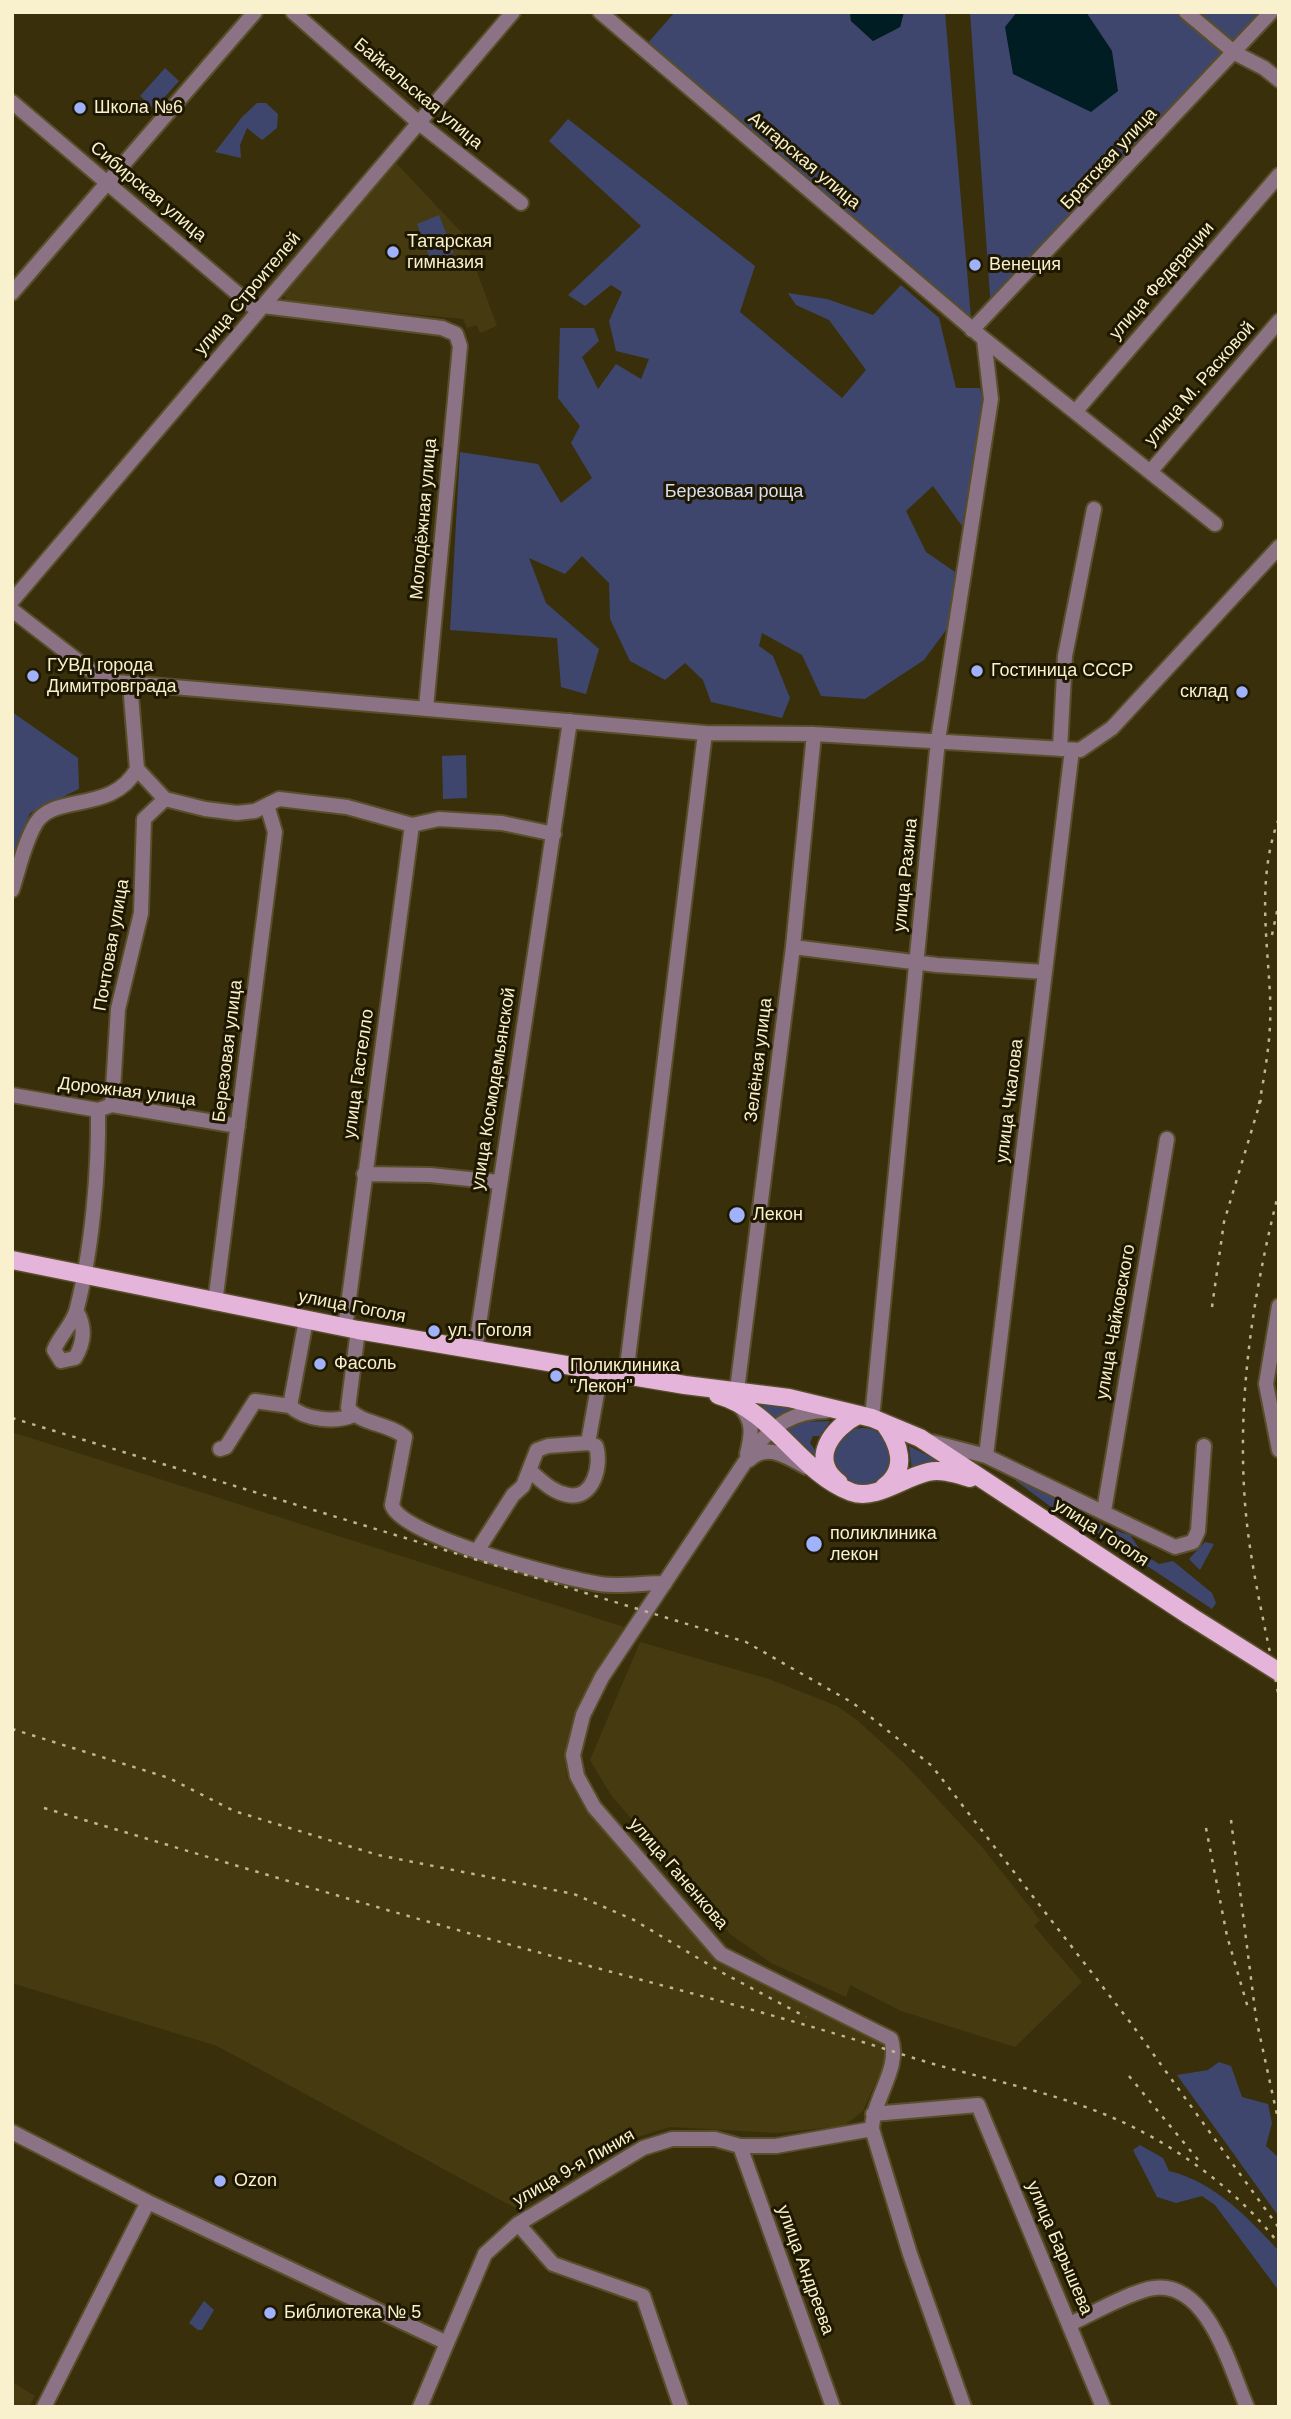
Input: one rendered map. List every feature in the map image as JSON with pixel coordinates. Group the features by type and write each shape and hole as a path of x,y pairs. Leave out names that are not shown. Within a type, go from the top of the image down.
{"main road":[{"name":"улица Гоголя","path":"12,1260 352,1329 626,1374 735,1395"},
{"path":"735,1395 864,1417 920,1438 990,1486"},
{"path":"735,1395 809,1465 832,1483 854,1493 878,1491 931,1471 951,1472 990,1486"},
{"path":"864,1417 898,1445 899,1460 889,1484 878,1491"},
{"path":"854,1493 835,1480 825,1455 835,1429 864,1417"},
{"name":"улица Гоголя","path":"990,1486 1279,1672"}],"street":[{"path":"12,293 255,12"},
{"name":"Байкальская улица","path":"293,12 419,122 521,202"},
{"name":"улица Строителей","path":"12,601 513,12"},
{"name":"Ангарская улица","path":"600,12 978,334 1215,524"},
{"path":"1186,12 1235,54 1264,68 1279,80"},
{"name":"Братская улица","path":"978,334 1235,54 1270,12"},
{"name":"Сибирская улица","path":"12,102 261,309"},
{"name":"улица Федерации","path":"1074,412 1279,175"},
{"name":"Молодёжная улица","path":"261,309 442,328 456,334 460,346 426,708"},
{"name":"улица М. Расковой","path":"1150,472 1279,321"},
{"name":"улица Разина","path":"864,1417 917,962 939,740 992,399 978,334"},
{"name":"улица Чкалова","path":"986,1457 1045,972 1066,750 1065,656 1094,509"},
{"path":"12,610 91,671 116,682 705,733 814,734 1080,750 1112,728 1279,547"},
{"path":"130,683 137,769 165,799 205,809 237,813 255,811 279,799 347,807 412,825 439,819 502,823 554,834"},
{"name":"улица Космодемьянской","path":"475,1351 570,721"},
{"path":"626,1374 705,733"},
{"name":"Зелёная улица","path":"735,1395 793,947 814,734"},
{"path":"12,890 37,821 51,810 94,802 112,793 137,769"},
{"name":"Почтовая улица","path":"77,1312 118,1009 141,913 145,819 165,799"},
{"name":"Березовая улица","path":"215,1303 275,832 267,805"},
{"name":"улица Гастелло","path":"354,1415 348,1408 364,1174 412,825"},
{"path":"793,947 917,962 1045,972"},
{"name":"Дорожная улица","path":"12,1095 238,1126"},
{"name":"улица Чайковского","path":"1104,1511 1167,1139"},
{"path":"364,1174 430,1175 499,1182"},
{"path":"1279,1306 1266,1384 1279,1450"},
{"path":"290,1405 306,1320"},
{"path":"588,1443 601,1371"},
{"path":"735,1395 750,1420 752,1432 743,1466"},
{"path":"220,1449 226,1447 255,1401 290,1405 308,1416 343,1419 354,1415 398,1431 405,1437 392,1505 394,1512 406,1522 477,1550 568,1579 604,1585 664,1583"},
{"path":"773,1429 804,1412 864,1417"},
{"name":"улица Ганенкова","path":"773,1429 762,1438 602,1677 583,1715 573,1755 577,1776 594,1807 721,1955 891,2039 896,2053 872,2121"},
{"path":"920,1438 986,1457 1175,1547 1193,1542 1198,1531 1202,1507 1204,1446"},
{"path":"477,1550 530,1471 537,1450 548,1446 588,1443 596,1446 601,1460 595,1478 586,1490 571,1496 552,1489 530,1471"},
{"path":"743,1466 755,1455 775,1451 832,1483"},
{"name":"улица 9-я Линия","path":"421,2407 485,2254 518,2224 643,2148 672,2139 715,2139 740,2146 776,2146 872,2121 978,2105"},
{"name":"улица Барышева","path":"978,2105 1103,2407"},
{"path":"872,2121 910,2254 964,2407"},
{"path":"12,2132 148,2202 447,2343"},
{"name":"улица Андреева","path":"740,2146 833,2407"},
{"path":"44,2407 148,2202"},
{"path":"518,2224 553,2264 643,2296 681,2407"},
{"path":"1070,2324 1152,2288 1168,2287 1183,2293 1196,2303 1208,2319 1247,2407"}],"shaded area":[{"path":"850,12 904,12 900,27 873,41 851,21"},
{"path":"1017,12 1086,12 1112,51 1118,91 1091,112 1013,74 1005,27"},
{"name":"Татарская гимназия","path":"396,163 463,234 497,326 480,333 477,325 467,328 463,319 288,302 282,293"},
{"path":"12,1432 624,1627 575,1715 565,1756 567,1777 586,1811 717,1962 881,2041 887,2057 863,2111 844,2126 776,2133 670,2127 637,2137 517,2209 217,2046 12,1983"},
{"path":"640,1642 769,1679 837,1706 857,1720 903,1762 982,1847 1040,1920 1034,1926 1082,1982 1015,2047 901,2011 850,1985 846,1997 771,1963 730,1934 611,1795 590,1760"},
{"path":"12,2382 35,2396 29,2407 12,2407"}],"green space":[{"path":"675,12 850,12 851,21 873,41 900,27 904,12 945,12 971,318 646,45"},
{"path":"970,12 1017,12 1006,27 1112,51 1086,12 1178,12 1223,52 991,309"},
{"path":"1199,12 1259,12 1234,43"},
{"path":"165,68 179,81 154,109 140,96"},
{"path":"257,103 266,103 278,114 277,128 262,140 247,128 240,145 241,158 215,152 242,117"},
{"name":"Березовая роща","path":"568,119 755,266 740,312 842,398 866,370 829,320 796,305 788,293 827,299 873,315 901,285 939,318 956,388 980,388 983,402 962,526 933,486 906,511 926,552 955,572 949,626 924,660 865,699 821,696 802,655 762,633 759,646 773,656 790,698 782,718 711,702 703,680 685,663 665,680 630,661 610,619 609,583 582,556 565,574 529,558 546,603 599,649 586,694 561,687 557,638 450,630 460,452 538,464 561,503 592,478 571,443 580,426 558,398 560,328 594,328 599,341 582,357 598,389 616,364 641,379 649,359 616,351 609,321 622,292 611,285 585,306 568,295 641,226 549,141"},
{"path":"439,215 454,253 432,263 417,224"},
{"path":"12,712 78,758 79,789 30,813 12,861"},
{"path":"466,755 467,798 443,799 442,756"},
{"path":"757,1401 800,1408 775,1419"},
{"path":"830,1421 820,1436 813,1436 810,1443 815,1450 815,1463 785,1434 786,1427 801,1422"},
{"path":"863,1428 874,1430 887,1441 892,1457 890,1468 879,1481 863,1486 852,1484 839,1473 834,1457 836,1446 847,1433"},
{"path":"909,1446 948,1466 912,1471"},
{"path":"1016,1477 1064,1500 1104,1527 1130,1535 1143,1554 1159,1564 1173,1561 1212,1593 1216,1603 1212,1609 1078,1520 1058,1512 1016,1481"},
{"path":"1205,1542 1214,1544 1200,1570 1189,1559"},
{"path":"1219,2062 1231,2066 1242,2097 1268,2104 1272,2123 1266,2146 1279,2158 1279,2217 1177,2075 1208,2070"},
{"path":"1140,2145 1163,2158 1169,2171 1186,2176 1216,2192 1243,2214 1279,2251 1279,2291 1215,2205 1202,2196 1176,2203 1157,2197 1133,2150"},
{"path":"204,2301 214,2310 202,2330 198,2330 189,2323"}],"railway":[{"path":"1259,1104 1270,1023 1266,884 1272,840 1279,818"},
{"path":"1272,935 1279,902"},
{"path":"1212,1307 1224,1222 1262,1096"},
{"path":"1279,1191 1255,1307 1243,1424 1245,1503 1251,1552 1279,1698"},
{"path":"12,1418 746,1642 853,1703 932,1766 1133,2026 1279,2228"},
{"path":"12,1729 169,1778 234,1811 378,1855 574,1894 634,1920 723,1973 806,2017"},
{"path":"44,1808 390,1911 786,2019 1085,2107 1134,2128 1181,2154 1244,2205 1279,2244"},
{"path":"1231,1820 1256,2018 1279,2124"},
{"path":"1206,1828 1227,1936 1248,2008"},
{"path":"1129,2076 1199,2161"}],"place":[{"name":"Школа №6","path":"80,108"},
{"name":"Татарская гимназия","path":"393,252"},
{"name":"Венеция","path":"975,265"},
{"name":"Гостиница СССР","path":"977,671"},
{"name":"ГУВД города Димитровграда","path":"33,676"},
{"name":"склад","path":"1242,692"},
{"name":"Лекон","path":"737,1215"},
{"name":"ул. Гоголя","path":"434,1331"},
{"name":"Фасоль","path":"320,1364"},
{"name":"Поликлиника \"Лекон\"","path":"556,1376"},
{"name":"поликлиника лекон","path":"814,1544"},
{"name":"Ozon","path":"220,2181"},
{"name":"Библиотека № 5","path":"270,2313"}]}
